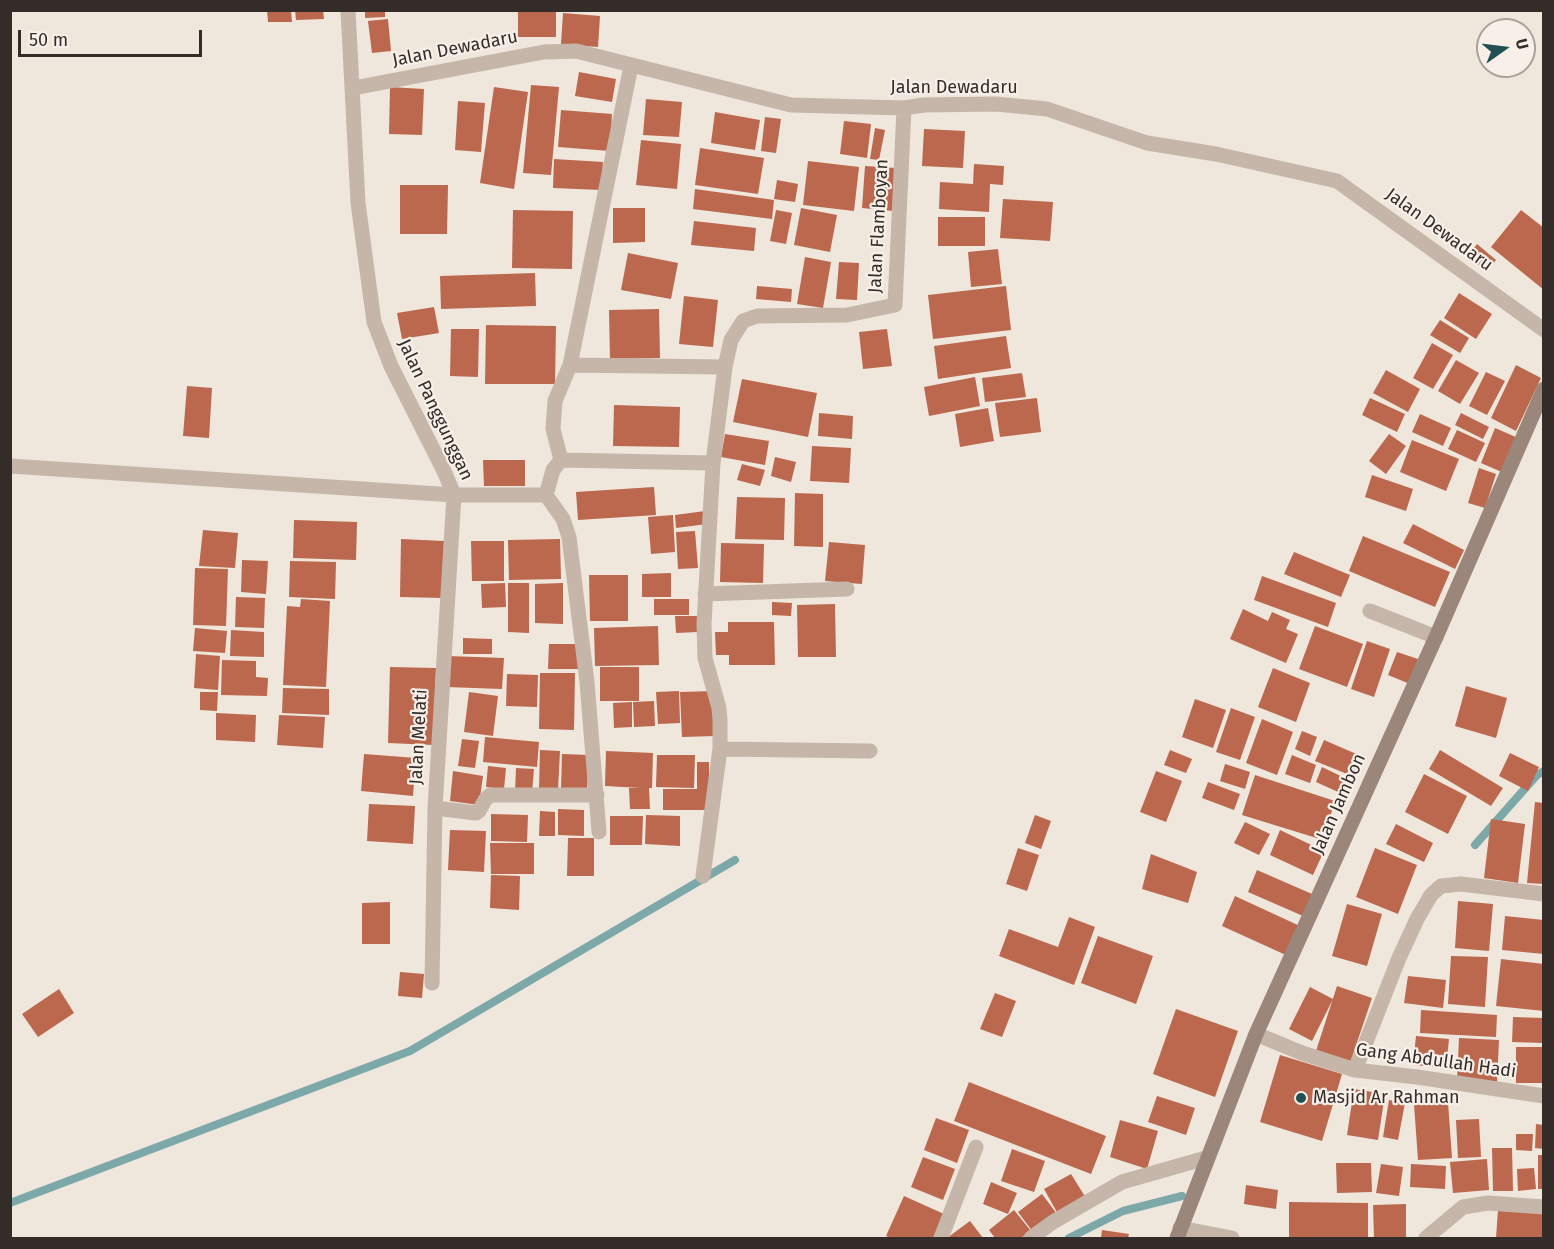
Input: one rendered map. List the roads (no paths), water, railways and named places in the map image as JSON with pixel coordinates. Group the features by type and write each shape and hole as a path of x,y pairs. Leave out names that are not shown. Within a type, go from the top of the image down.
{"main road":[{"name":"Jalan Jambon","path":"1178,1233 1256,1034 1436,637 1544,389"}],"street":[{"name":"Jalan Panggunggan","path":"10,466 454,495 390,366 375,322 358,203 348,10"},
{"name":"Jalan Dewadaru","path":"352,88 544,52 576,51 791,105 904,108 924,105 996,104 1047,109 1147,143 1216,154 1337,181 1544,330"},
{"path":"561,460 553,429 555,401 570,365 631,66"},
{"name":"Jalan Flamboyan","path":"703,876 720,749 719,708 708,669 704,642 705,594 713,463 725,366 731,340 743,321 757,316 847,315 895,305 904,108"},
{"path":"570,365 725,366"},
{"path":"561,460 713,463"},
{"path":"546,495 553,470 561,460"},
{"path":"454,495 546,495"},
{"name":"Jalan Melati","path":"454,495 435,808 476,813 490,795 597,795"},
{"path":"546,495 563,519 569,537 587,682 599,832"},
{"path":"705,594 847,589"},
{"path":"1370,611 1436,637"},
{"path":"720,749 870,751"},
{"path":"432,983 435,808"},
{"path":"1355,1070 1399,958 1431,895 1441,886 1451,884 1544,894"},
{"name":"Gang Abdullah Hadi","path":"1256,1034 1302,1053 1355,1070 1544,1096"},
{"path":"941,1239 976,1147"},
{"path":"1031,1239 1053,1222 1122,1182 1206,1158"},
{"path":"1426,1239 1463,1207 1488,1203 1544,1207"},
{"path":"1178,1233 1232,1239"}],"waterway":[{"path":"1475,845 1537,775 1544,771"},
{"path":"10,1203 410,1051 735,860"},
{"path":"1069,1238 1123,1211 1182,1196"}],"place":[{"name":"Masjid Ar Rahman","path":"1301,1098"}]}
